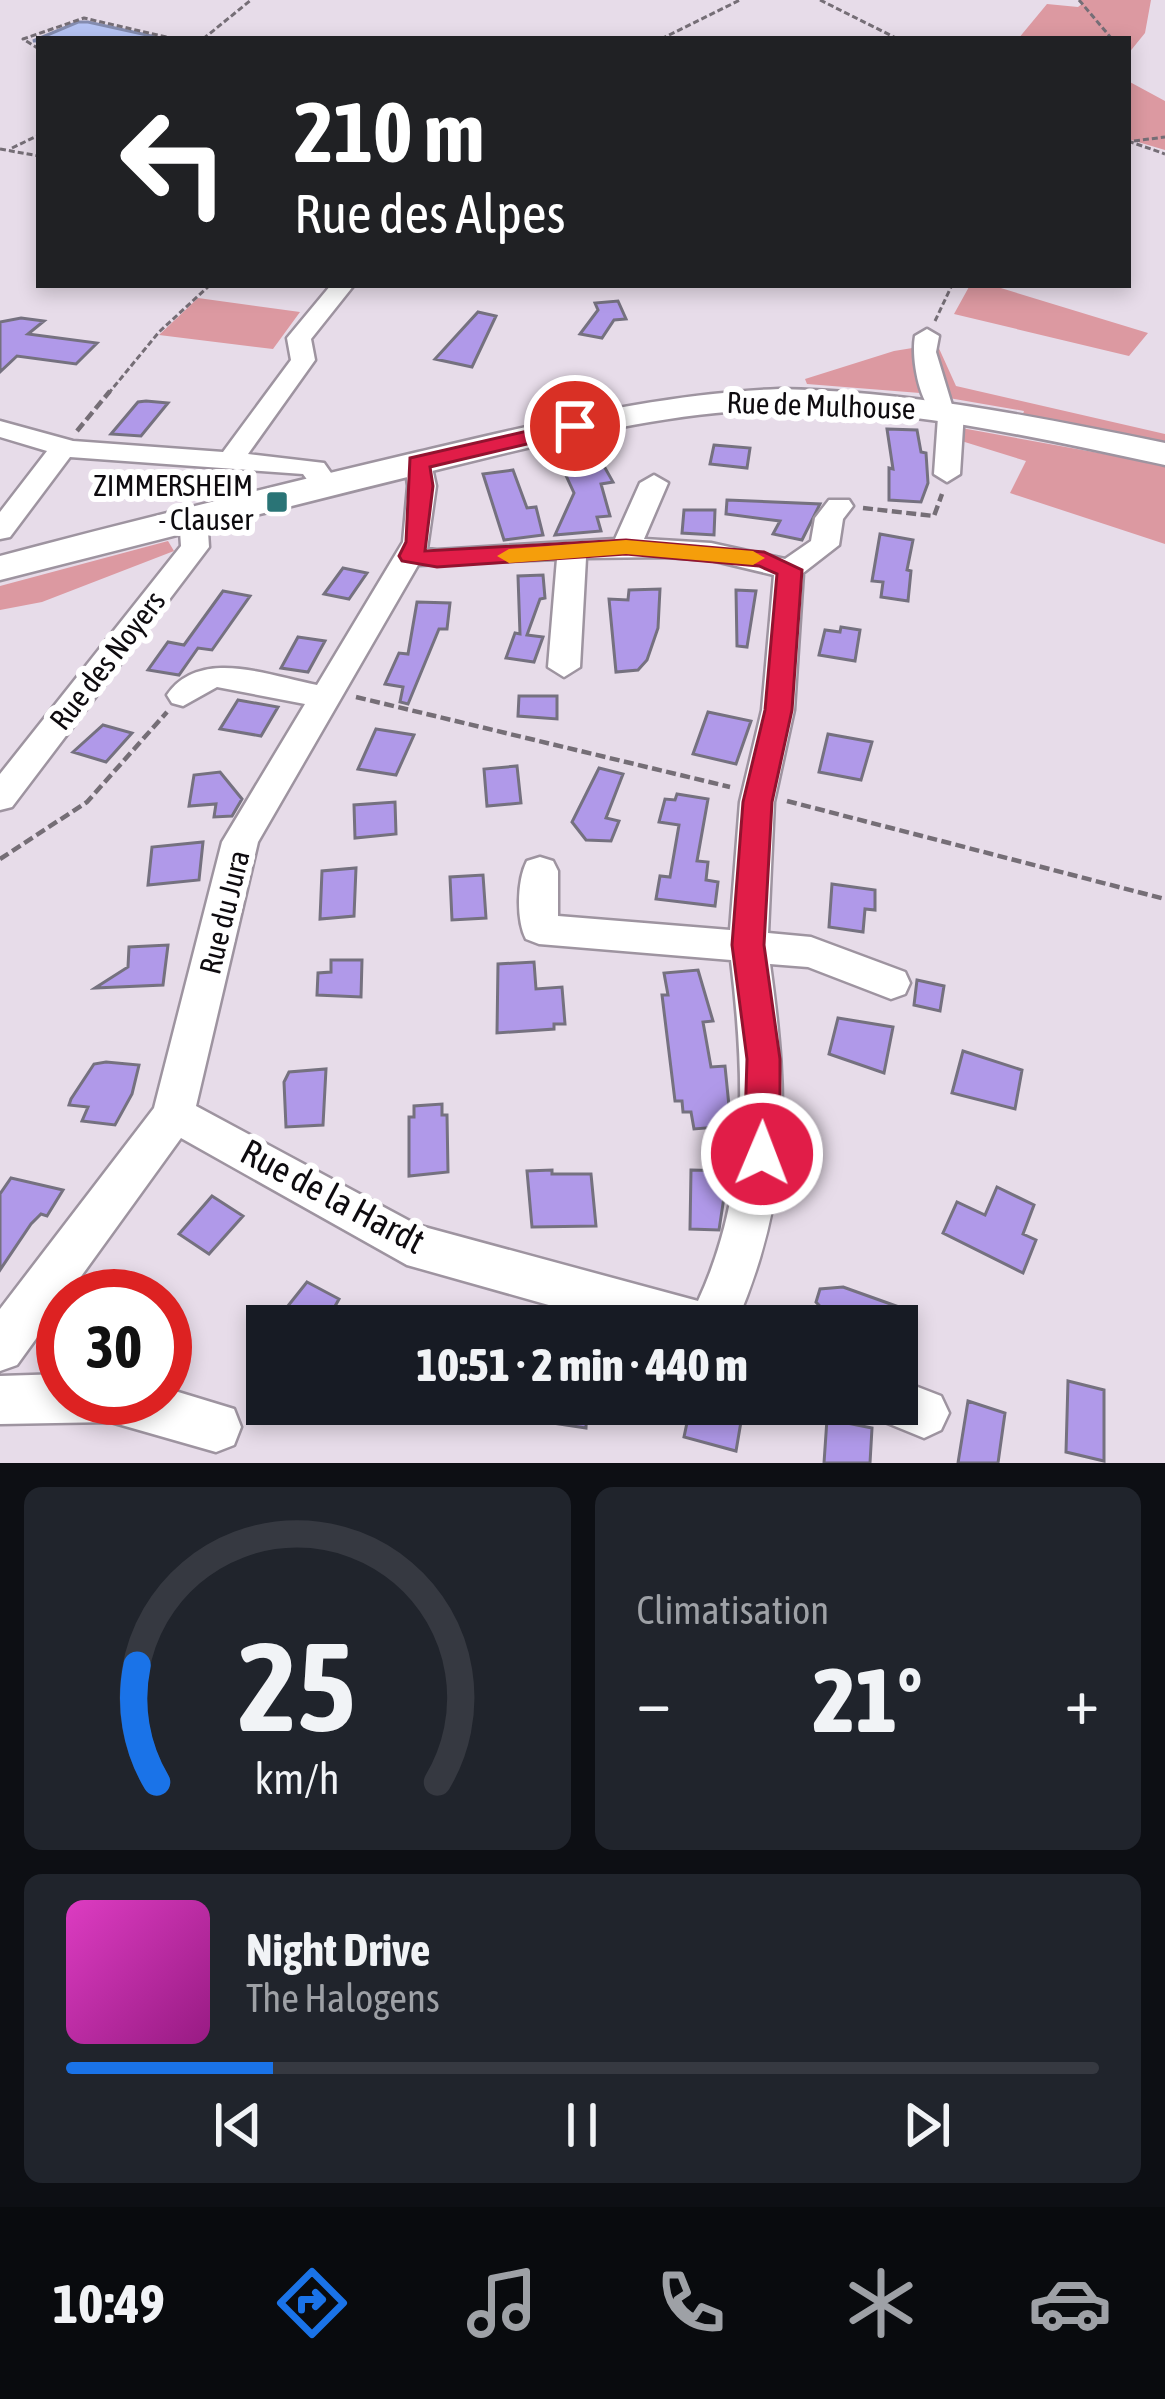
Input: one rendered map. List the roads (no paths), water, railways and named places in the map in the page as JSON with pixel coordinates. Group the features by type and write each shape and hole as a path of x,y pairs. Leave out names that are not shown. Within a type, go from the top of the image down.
{"main road":[{"name":"Rue de Mulhouse","path":"0,568 324,483 621,416 701,403 816,399 946,411 1165,454"}],"street":[{"path":"228,463 303,360 299,338 341,288"},
{"path":"927,336 923,352 946,411 947,474"},
{"path":"0,429 64,447 306,466 315,469 324,483"},
{"path":"0,531 64,447"},
{"name":"Rue du Jura","path":"0,1348 173,1114 240,842 411,556 417,542 422,486 418,463"},
{"path":"626,547 654,483"},
{"path":"718,1305 740,1262 762,1154 764,1059 748,945 758,802 778,710 790,570 825,545 830,518 839,506"},
{"name":"Rue des Noyers","path":"0,798 195,548 194,516"},
{"path":"411,556 437,560 626,547 764,559 790,570"},
{"path":"564,667 572,552"},
{"path":"183,694 212,676 325,697"},
{"path":"540,871 539,929 811,952 891,983"},
{"name":"Rue de la Hardt","path":"173,1114 213,1132 407,1244 631,1305"},
{"path":"0,1400 111,1398 216,1427"}],"water":[{"path":"88,22 151,36 45,36"}],"place":[{"name":"ZIMMERSHEIM - Clauser","path":"277,502"}]}
